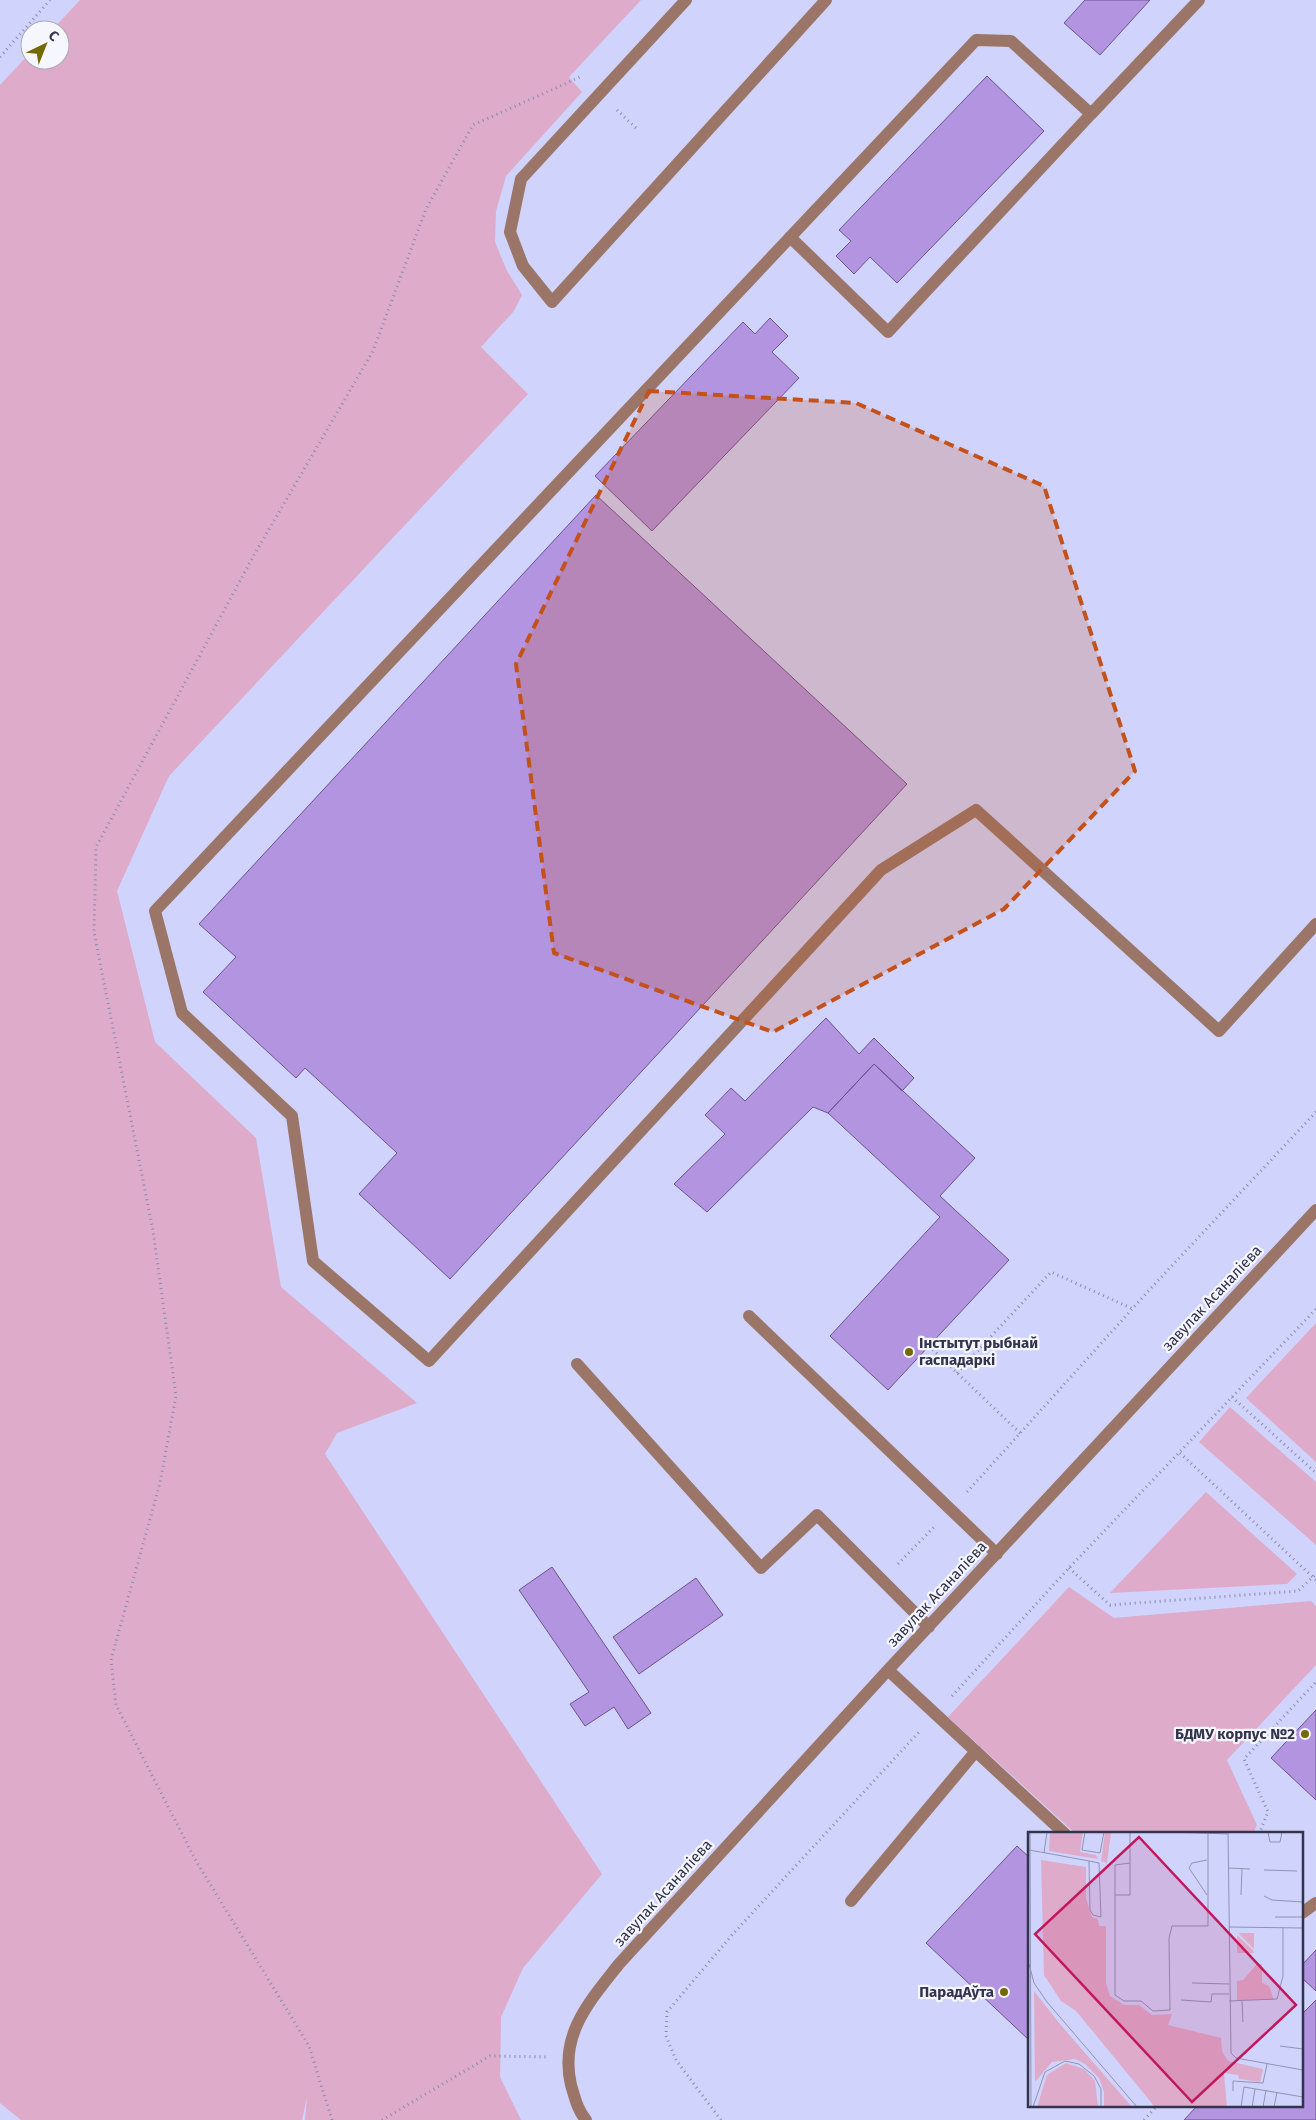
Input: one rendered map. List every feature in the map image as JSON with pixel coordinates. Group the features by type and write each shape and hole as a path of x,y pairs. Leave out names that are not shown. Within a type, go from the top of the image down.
{"street":[{"path":"686,0 521,179 510,232 523,266 552,302 826,0"},
{"path":"790,237 888,332 1200,0"},
{"path":"1091,114 1010,41 976,40 155,911 182,1013 292,1116 312,1261 429,1361 880,870 976,810 1219,1031 1316,924"},
{"name":"завулак Асаналіева","path":"586,2120 578,2109 569,2077 568,2058 571,2036 587,2005 619,1964 888,1670 1316,1210"},
{"path":"749,1316 997,1554"},
{"path":"576,1364 761,1568 817,1515 929,1627"},
{"path":"888,1670 1063,1832"},
{"path":"851,1901 976,1751"},
{"path":"1304,1912 1316,1903"}],"path":[{"path":"0,57 50,0"},
{"path":"882,1581 1021,1434 1133,1309 1316,1112"},
{"path":"957,1373 1051,1272 1133,1309"},
{"path":"928,1346 1021,1434"},
{"path":"1232,1397 1316,1473"},
{"path":"1069,1568 1110,1605 1298,1592 1315,1577 1180,1453"},
{"path":"1260,1832 1268,1812 1244,1759 1316,1682"},
{"path":"382,2120 490,2056 568,2058"},
{"path":"1144,2120 1155,2108"}],"highlighted area":[{"path":"649,391 856,403 1044,486 1135,771 1004,909 773,1032 554,953 516,664"}],"shaded area":[{"path":"80,0 641,0 569,77 582,92 506,176 496,211 495,242 507,271 522,295 514,311 481,347 528,394 169,776 117,891 155,1042 256,1138 281,1287 417,1403 337,1433 325,1454 602,1874 523,1968 501,2017 500,2077 521,2120 305,2120 307,2097 302,2120 21,2120 0,2103 0,85 20,64 20,70 70,70 70,20 61,20"},
{"path":"1316,1323 1316,1462 1246,1398"},
{"path":"1230,1407 1316,1482 1316,1545 1199,1442"},
{"path":"1206,1492 1297,1574 1287,1584 1110,1593"},
{"path":"1069,1587 1114,1618 1311,1601 1316,1606 1316,1665 1227,1760 1257,1825 1254,1832 1074,1832 948,1717"}],"building":[{"path":"1085,0 1150,0 1100,55 1064,23"},
{"path":"987,76 1044,131 897,283 870,257 854,274 836,256 851,241 839,230"},
{"path":"770,318 788,336 772,352 799,378 652,531 595,476 743,322 755,334"},
{"path":"596,495 907,784 450,1279 359,1194 397,1153 305,1068 296,1078 203,992 236,957 199,924"},
{"path":"826,1018 859,1054 874,1038 914,1078 902,1091 874,1064 828,1113 813,1107 707,1212 674,1184 725,1134 705,1115 731,1088 745,1101"},
{"path":"874,1064 975,1158 940,1196 1009,1260 888,1390 830,1336 940,1217 828,1113"},
{"path":"552,1567 651,1713 628,1729 614,1707 585,1726 570,1704 589,1692 519,1590"},
{"path":"696,1578 723,1615 639,1674 613,1637"},
{"name":"БДМУ корпус №2","path":"1316,1710 1316,1800 1271,1758"},
{"name":"ПарадАўта","path":"1017,1846 1028,1856 1028,2039 926,1943"},
{"path":"1316,1950 1316,1991 1304,1980 1304,1963"},
{"path":"1316,2000 1316,2120 1184,2120 1195,2108 1304,2108 1304,2012"}],"place":[{"name":"Інстытут рыбнай гаспадаркі","path":"909,1352"},
{"name":"БДМУ корпус №2","path":"1305,1734"},
{"name":"ПарадАўта","path":"1004,1992"}]}
